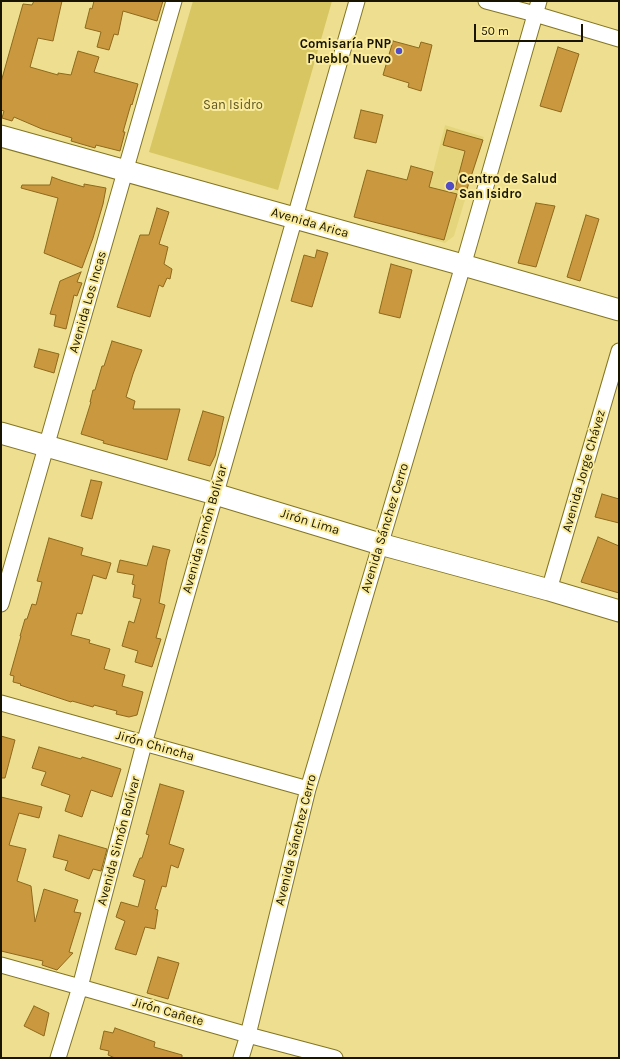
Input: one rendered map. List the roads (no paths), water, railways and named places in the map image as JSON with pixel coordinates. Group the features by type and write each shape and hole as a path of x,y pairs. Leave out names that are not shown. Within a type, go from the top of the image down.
{"street":[{"name":"Avenida Los Incas","path":"1,604 174,1"},
{"name":"Avenida Simón Bolívar","path":"58,1058 80,987 144,744 357,1"},
{"path":"486,1 537,8 619,39"},
{"name":"Avenida Sánchez Cerro","path":"241,1058 248,1035 308,789 465,259 537,8"},
{"name":"Avenida Arica","path":"1,122 127,165"},
{"name":"Avenida Arica","path":"1,136 127,165 465,259 619,296"},
{"name":"Avenida Arica","path":"465,259 619,310"},
{"name":"Avenida Jorge Chávez","path":"550,590 619,351"},
{"name":"Jirón Lima","path":"1,433 215,494 380,544 550,590 619,611"},
{"name":"Jirón Chincha","path":"1,703 308,789"},
{"name":"Jirón Cañete","path":"1,965 335,1058"}],"place":[{"name":"Comisaría PNP Pueblo Nuevo","path":"399,51"},
{"name":"Centro de Salud San Isidro","path":"450,186"}],"park label":[{"name":"San Isidro","path":"233,105"}]}
